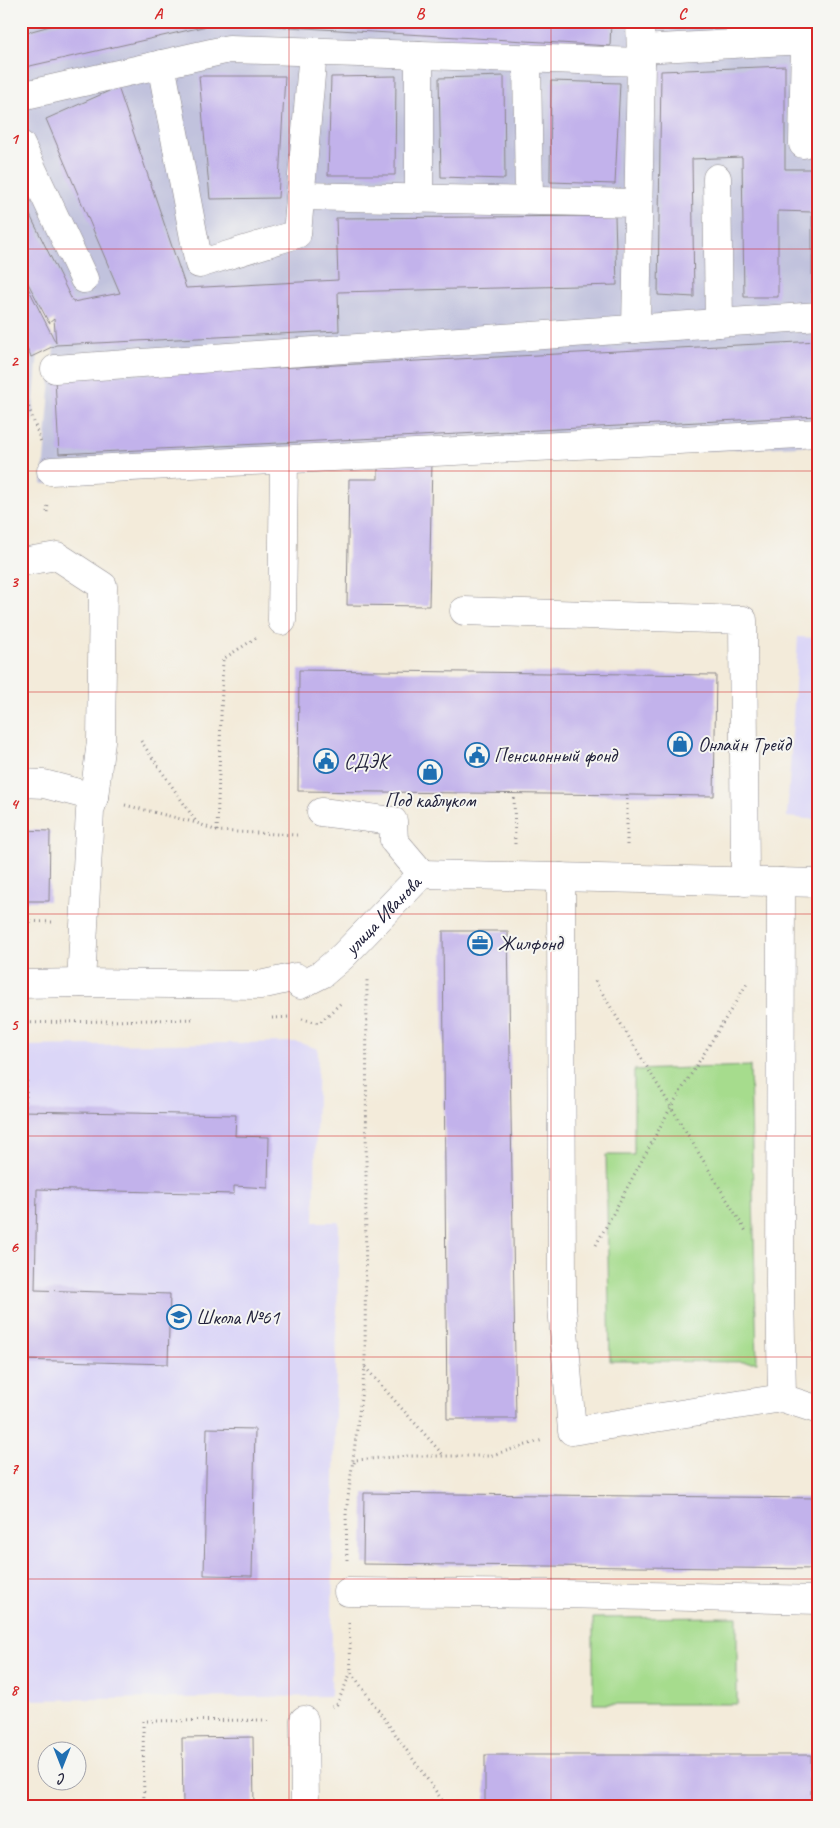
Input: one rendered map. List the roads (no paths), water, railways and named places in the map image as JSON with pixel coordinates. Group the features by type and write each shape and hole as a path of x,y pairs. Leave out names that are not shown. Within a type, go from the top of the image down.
{"street":[{"path":"636,329 640,21"},
{"path":"21,96 229,48 527,58 641,55 805,40 803,144"},
{"path":"160,64 200,264 297,234 312,52"},
{"path":"419,54 419,198"},
{"path":"527,58 529,200"},
{"path":"21,145 84,279"},
{"path":"717,178 719,323"},
{"path":"300,196 638,203"},
{"path":"55,370 819,316"},
{"path":"51,471 819,433"},
{"path":"282,621 284,460"},
{"path":"21,562 57,556 103,586 101,740 94,797 90,811 81,982"},
{"path":"464,612 743,620 745,882"},
{"path":"21,783 44,784 94,797"},
{"path":"321,812 393,821 394,841 422,874"},
{"name":"улица Иванова","path":"22,996 81,982 260,985 296,977 300,985 322,974 329,968 422,874 819,883"},
{"path":"561,877 562,1306 572,1431 782,1398 819,1410"},
{"path":"781,882 780,1287 782,1398"},
{"path":"348,1592 560,1594 819,1600"},
{"path":"304,1720 305,1807"}],"place":[{"name":"Онлайн Трейд","path":"680,744"},
{"name":"Пенсионный фонд","path":"477,755"},
{"name":"СДЭК","path":"326,761"},
{"name":"Под каблуком","path":"430,772"},
{"name":"Жилфонд","path":"480,943"},
{"name":"Школа №61","path":"179,1317"}]}
